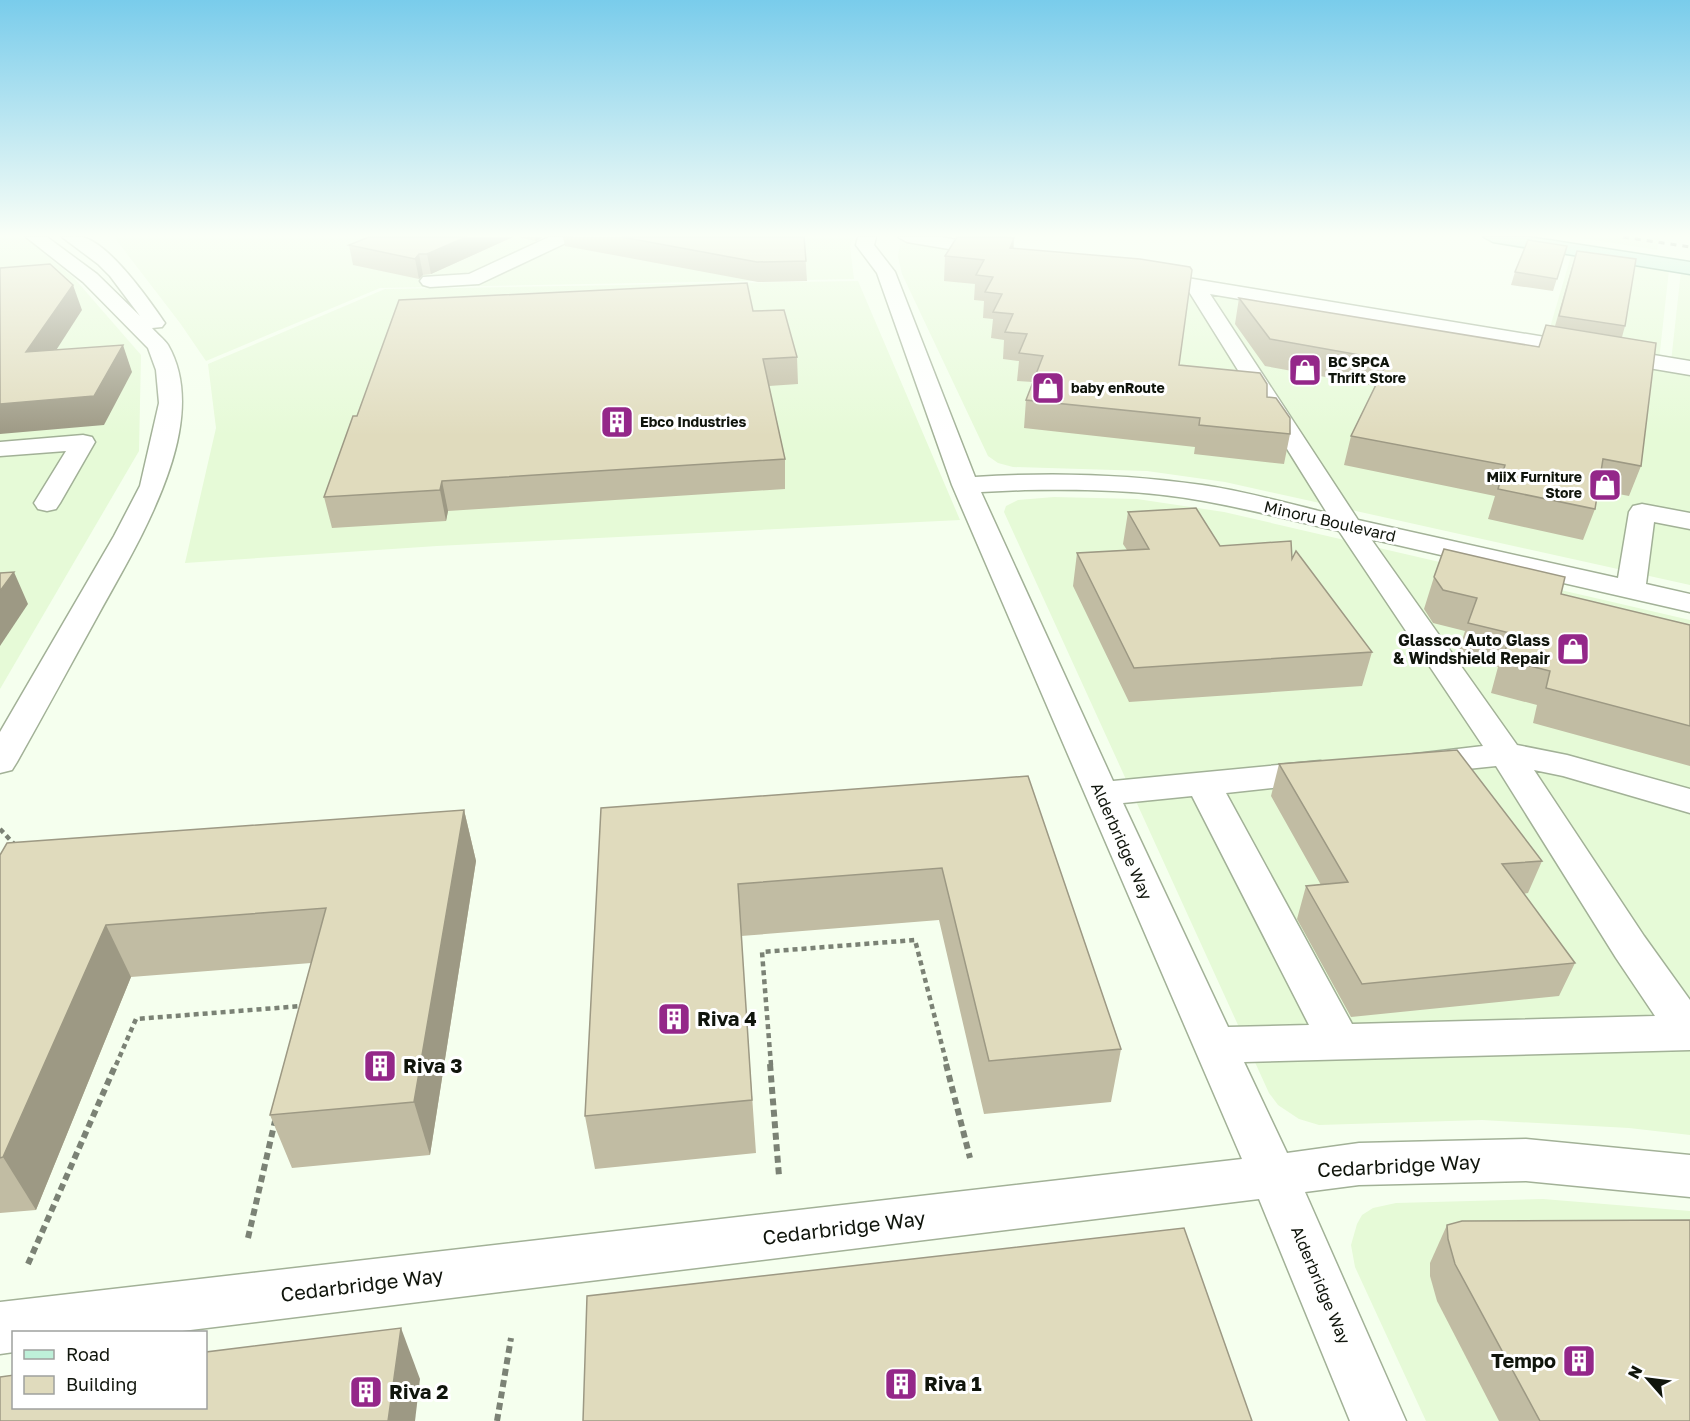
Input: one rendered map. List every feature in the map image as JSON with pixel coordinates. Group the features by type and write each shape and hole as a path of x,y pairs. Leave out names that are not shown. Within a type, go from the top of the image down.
{"street":[{"path":"0,762 122,546 153,486 171,403 166,370 158,346 115,303"},
{"path":"119,303 121,309"},
{"path":"142,303 154,319 162,340 158,346"},
{"name":"Alderbridge Way","path":"898,303 965,485 1101,794 1274,1176 1378,1421"},
{"path":"1207,303 1348,525 1506,754 1630,947 1690,1033"},
{"path":"1300,303 1690,368"},
{"path":"0,449 83,442 47,503"},
{"name":"Minoru Boulevard","path":"965,485 1073,481 1156,486 1239,500 1690,603"},
{"path":"1631,589 1642,512 1690,521"},
{"path":"1389,765 1506,754 1568,766 1690,801"},
{"path":"1101,794 1354,769"},
{"path":"1203,784 1340,1043"},
{"path":"1215,1045 1690,1033"},
{"name":"Cedarbridge Way","path":"0,1328 1359,1164 1526,1160 1690,1176"}],"path":[{"path":"0,829 16,847"},
{"path":"779,1176 762,952 915,940 970,1158"},
{"path":"28,1264 136,1019 302,1006 299,1017"},
{"path":"248,1238 278,1110"},
{"path":"498,1421 511,1338"}],"shaded area":[{"path":"0,303 96,303 141,355 139,451 0,689"},
{"path":"165,303 343,303 206,361"},
{"path":"351,303 868,303 960,520 437,546 185,563 216,428 208,364"},
{"path":"916,303 1300,303 1690,368 1690,585 1225,482 1147,471 1013,467 998,463 988,456"},
{"path":"1557,303 1665,303 1659,360 1546,341"},
{"path":"1677,303 1690,303 1690,365 1671,362"},
{"path":"1054,497 1137,499 1224,512 1690,620 1690,1135 1629,1128 1482,1120 1319,1125 1299,1119 1278,1105 1269,1093 1004,512 1006,506 1018,500"},
{"path":"1543,1199 1690,1211 1690,1421 1426,1421 1355,1267 1351,1245 1357,1224 1362,1215 1373,1208 1396,1203"}],"building":[{"path":"0,303 60,303 26,352 123,345 94,396 0,404"},
{"name":"Ebco Industries","path":"398,303 751,303 753,311 784,310 797,357 763,359 785,459 442,481 440,490 324,497 353,416 357,416"},
{"path":"997,303 1187,303 1179,365 1260,373 1267,384 1267,397 1276,398 1290,418 1290,434 1199,425 1200,418 1026,400 1043,356 1019,353 1027,334 1005,332 1013,314 993,312"},
{"path":"1243,303 1272,303 1539,347 1546,325 1656,343 1641,466 1603,459 1595,509 1498,489 1505,465 1351,436 1388,360 1270,339"},
{"path":"1563,303 1629,303 1625,326 1559,316"},
{"path":"1196,508 1220,546 1291,541 1292,559 1296,551 1372,652 1134,668 1077,553 1149,549 1128,512"},
{"path":"1444,549 1565,577 1561,594 1690,625 1690,726 1546,688 1550,671 1503,659 1510,633 1468,623 1477,598 1443,590 1434,577"},
{"path":"14,572 0,591 0,573"},
{"path":"1457,750 1542,861 1502,864 1575,963 1362,984 1306,886 1348,882 1279,764"},
{"name":"Riva 4","path":"1028,776 1121,1049 989,1061 942,868 738,884 752,1100 585,1116 601,808"},
{"path":"464,810 414,1102 270,1115 326,908 106,925 3,1157 0,1158 0,855 7,843"},
{"name":"Tempo","path":"1690,1220 1690,1421 1540,1421 1455,1264 1448,1239 1447,1225 1462,1221"},
{"name":"Riva 1","path":"1184,1228 1252,1421 583,1421 587,1296"},
{"path":"401,1328 388,1421 0,1421 0,1377 12,1375 12,1409 207,1409 207,1352"}],"place":[{"name":"BC SPCA Thrift Store","path":"1305,370"},
{"name":"baby enRoute","path":"1048,388"},
{"name":"Ebco Industries","path":"617,422"},
{"name":"MiiX Furniture Store","path":"1605,485"},
{"name":"Glassco Auto Glass & Windshield Repair","path":"1573,649"},
{"name":"Riva 4","path":"674,1019"},
{"name":"Riva 3","path":"380,1066"},
{"name":"Tempo","path":"1579,1361"},
{"name":"Riva 1","path":"901,1384"},
{"name":"Riva 2","path":"366,1392"}]}
